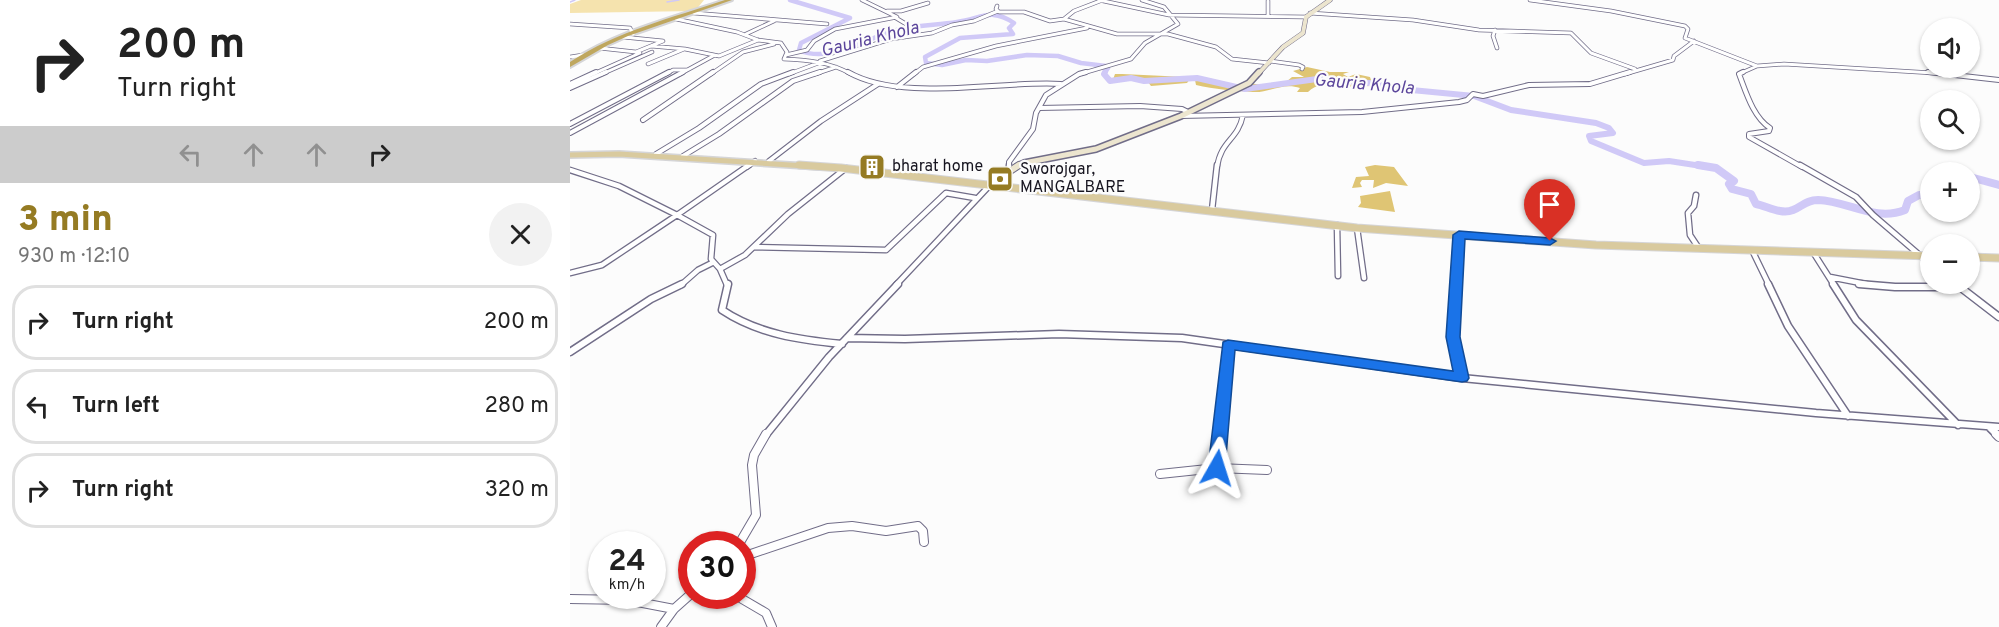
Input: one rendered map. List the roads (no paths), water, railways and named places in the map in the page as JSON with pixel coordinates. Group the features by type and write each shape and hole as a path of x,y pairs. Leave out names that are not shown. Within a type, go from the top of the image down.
{"highway":[{"path":"570,65 583,55 623,37 730,0"}],"main road":[{"path":"570,153 656,154 769,160 991,184"},
{"path":"570,153 755,161 846,168 1357,228 1596,244 1920,256"},
{"path":"1980,257 1999,258"}],"street":[{"path":"862,0 906,24"},
{"path":"1064,19 1074,11 1099,0 1169,15 1308,15 1413,20 1495,30 1571,33 1591,55 1638,70"},
{"path":"1009,170 1009,162 1033,129 1033,120 1042,99 1079,74 1131,59 1145,43 1178,24 1164,7 1142,0"},
{"path":"747,531 756,515 752,465 754,455 789,404 847,338 928,253 975,198 1009,170 1031,161 1076,154 1114,143 1181,116 1233,88 1249,83 1283,47 1303,33 1308,15 1330,0"},
{"path":"1530,0 1662,20 1685,26 1688,29 1685,38 1757,66"},
{"path":"1268,1 1268,16"},
{"path":"885,11 901,11 928,3"},
{"path":"997,6 997,11"},
{"path":"656,154 699,128 761,84 891,39 932,33 952,25 974,21 997,11 1024,12 1050,21 1064,19 1117,34 1164,34 1216,47 1232,59 1299,65 1303,67 1302,69"},
{"path":"694,13 827,24"},
{"path":"786,55 804,51 815,39 823,35 857,25 896,18"},
{"path":"676,19 778,43 784,45 786,55 784,59 820,62 878,84 897,87 962,87 1033,82 1061,84"},
{"path":"745,34 774,21"},
{"path":"570,24 630,28 633,34"},
{"path":"897,87 918,69 928,65 996,45 1058,35 1090,27"},
{"path":"1495,30 1493,36 1497,48"},
{"path":"623,37 663,41 636,52"},
{"path":"651,46 685,49 721,56 758,40"},
{"path":"1181,116 1362,112 1460,102 1467,100 1471,95 1484,96 1529,86 1590,84 1673,60 1674,56 1694,41"},
{"path":"643,120 743,52 778,43"},
{"path":"570,86 664,47"},
{"path":"599,48 652,52"},
{"path":"648,64 685,49"},
{"path":"570,86 641,52"},
{"path":"570,57 583,55"},
{"path":"570,133 713,56"},
{"path":"1920,255 1873,215 1856,197 1749,137 1749,134 1770,128 1758,115 1744,90 1743,80 1739,74 1757,66 1784,64 1967,75 1999,80"},
{"path":"683,156 719,134 794,81 837,67"},
{"path":"570,124 673,70 687,70"},
{"path":"769,160 821,121 878,84"},
{"path":"1039,108 1140,106 1182,109 1188,112"},
{"path":"1212,210 1221,152 1224,144 1239,132 1243,115"},
{"path":"570,273 602,265 755,161"},
{"path":"720,269 754,247 783,218 846,168"},
{"path":"570,170 619,186 713,235 712,263"},
{"path":"754,247 886,250 946,193 975,198"},
{"path":"1696,195 1694,206 1688,213 1690,235 1698,248"},
{"path":"1337,225 1338,276"},
{"path":"1357,228 1364,278"},
{"path":"1459,235 1453,337 1462,378"},
{"path":"1752,250 1788,326 1848,416"},
{"path":"1813,252 1856,320 1958,425"},
{"path":"712,263 720,269 728,283 722,310 730,316 788,335 842,344"},
{"path":"570,352 645,302 681,285 698,270 712,263"},
{"path":"1830,277 1869,286 1920,288"},
{"path":"1970,294 1999,317"},
{"path":"847,338 905,339 1059,334 1182,338 1462,378 1848,416 1999,427"},
{"path":"1217,468 1228,345"},
{"path":"1989,427 1999,437"},
{"path":"1161,474 1217,468 1267,470"},
{"path":"756,552 828,528 844,527 886,531 918,526 923,531 924,542"},
{"path":"570,598 627,600 674,609"},
{"path":"661,627 678,605"},
{"path":"756,607 766,613 772,627"}],"waterway":[{"path":"570,2 575,0"},
{"path":"667,2 679,0"},
{"name":"Gauria Khola","path":"790,0 850,18 801,43 799,50 811,54 837,52 901,29 992,15 1006,18 1014,23 1009,28 1013,34 960,38 925,57 926,63 942,65 966,60 987,61 1027,55 1058,56 1081,63 1106,66 1108,68 1104,74"},
{"name":"Gauria Khola","path":"1104,74 1110,81 1131,78 1144,81 1197,78 1245,89 1317,79 1474,96 1511,110 1596,123 1609,128 1613,133 1589,136 1591,141 1644,163 1669,161 1708,167"},
{"name":"Gauria Khola","path":"1698,165 1716,168 1734,181 1729,184 1732,189 1751,194 1756,204 1774,210 1793,210 1807,202 1818,200 1883,214 1894,213 1905,210 1908,201 1920,195"},
{"name":"Gauria Khola","path":"1980,180 1999,185"}],"place":[{"name":"bharat home","path":"872,167"},
{"name":"Sworojgar, MANGALBARE","path":"1000,179"}]}
